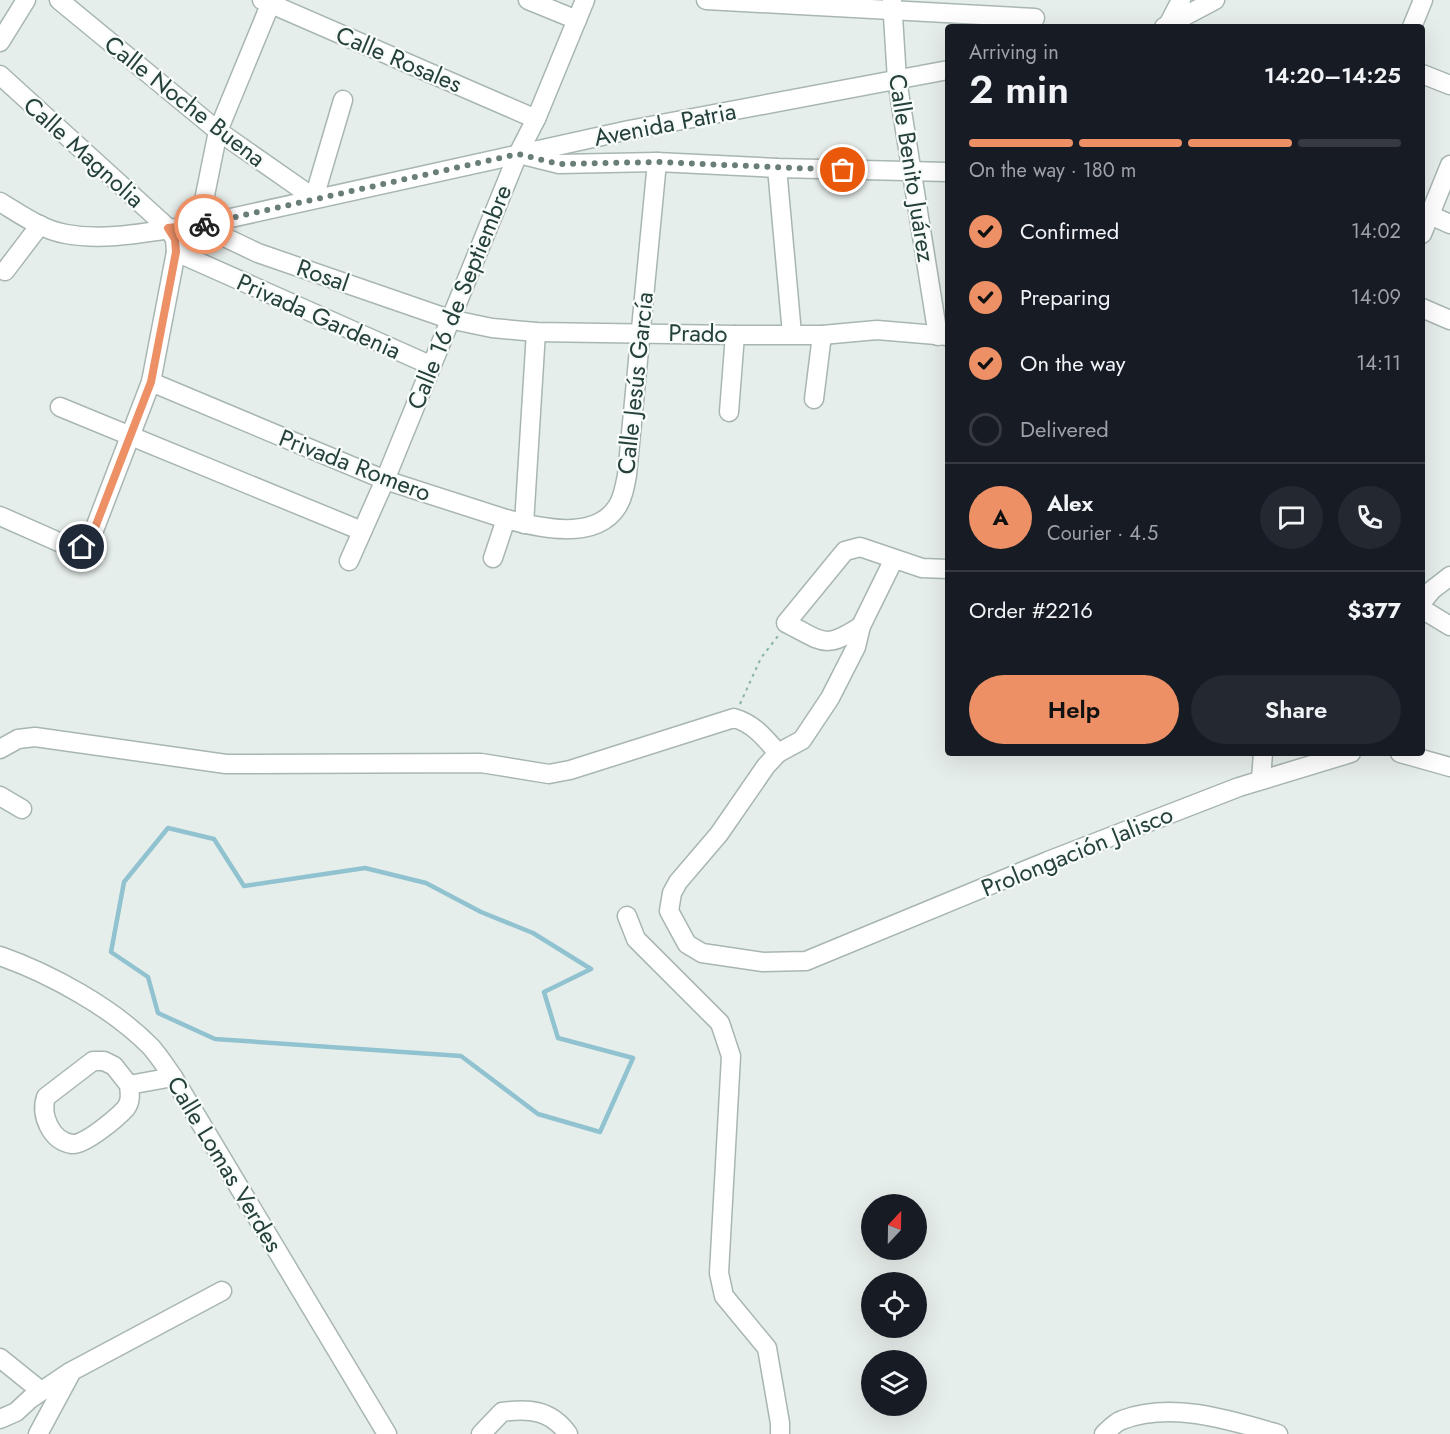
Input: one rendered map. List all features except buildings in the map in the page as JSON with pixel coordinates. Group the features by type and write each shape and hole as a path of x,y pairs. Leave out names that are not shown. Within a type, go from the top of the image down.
{"street":[{"path":"0,41 26,0"},
{"name":"Calle Noche Buena","path":"59,0 218,131 314,198"},
{"path":"528,0 577,20"},
{"name":"Calle 16 de Septiembre","path":"349,561 385,480 518,154 536,118 585,0"},
{"path":"706,0 892,5 1035,15"},
{"path":"1169,24 1181,0"},
{"path":"1172,24 1215,0"},
{"path":"1413,24 1423,0"},
{"path":"199,225 218,131 268,1"},
{"name":"Calle Rosales","path":"268,1 536,118"},
{"name":"Calle Benito Juárez","path":"892,5 897,80 910,171 943,336"},
{"name":"Avenida Patria","path":"0,202 40,225 65,234 95,236 136,234 199,225 629,130 945,71"},
{"name":"Calle Magnolia","path":"0,75 168,228"},
{"path":"1425,75 1450,85"},
{"path":"314,198 343,100"},
{"path":"518,154 559,164 657,162 777,168 945,172"},
{"name":"Calle Jesús García","path":"564,529 586,527 604,521 617,507 624,493 657,162"},
{"path":"1425,227 1450,165"},
{"path":"777,168 792,334"},
{"path":"1430,215 1450,224"},
{"path":"5,272 40,225"},
{"name":"Rosal","path":"199,225 258,253 449,319"},
{"path":"0,516 70,547 82,547 91,538 151,382 176,252 175,239 168,228"},
{"name":"Privada Gardenia","path":"176,252 430,366"},
{"path":"1425,309 1450,320"},
{"name":"Prado","path":"449,319 492,328 536,332 822,335 877,330 943,336"},
{"path":"494,558 515,522 536,332"},
{"path":"729,412 735,334"},
{"path":"814,399 822,335"},
{"name":"Privada Romero","path":"151,382 385,480 515,522 564,529"},
{"path":"60,407 362,531"},
{"path":"861,626 833,642 820,640 786,623 845,551 860,547 921,568 945,569"},
{"path":"0,749 18,739 35,737 226,764 481,763 549,774 570,770 734,718 758,730 778,753 802,740 830,698 856,646 861,626 894,560"},
{"path":"1425,598 1450,576"},
{"path":"1425,611 1450,626"},
{"name":"Prolongación Jalisco","path":"778,753 766,766 719,834 678,882 672,893 669,911 687,944 711,955 763,962 806,961 1048,861 1261,779 1341,756"},
{"path":"1261,779 1263,756"},
{"path":"1412,756 1450,766"},
{"path":"0,796 22,809"},
{"path":"627,916 636,939 720,1023 731,1056 719,1273 724,1296 767,1348 780,1434"},
{"name":"Calle Lomas Verdes","path":"0,956 50,978 125,1023 152,1048 173,1077 387,1434"},
{"path":"93,1061 104,1061 114,1066 129,1085 131,1097 126,1108 84,1143 73,1144 61,1140 51,1130 44,1116 43,1106 46,1097 93,1061"},
{"path":"129,1085 173,1077"},
{"path":"0,1419 16,1413 41,1391 72,1371 222,1291"},
{"path":"0,1358 41,1391"},
{"path":"38,1434 72,1371"},
{"path":"481,1434 502,1412 521,1409 550,1415 568,1434"},
{"path":"1104,1434 1120,1420 1144,1414 1176,1413 1221,1418 1278,1434"}],"path":[{"path":"734,718 761,658 786,623"}],"waterway":[{"path":"168,828 214,839 244,886 365,868 426,883 481,912 533,933 591,969 544,992 558,1038 633,1058 600,1132 538,1114 461,1056 215,1039 158,1013 148,977 111,952 124,882 168,828"}],"way so far":[{"path":"204,224 518,154 559,164 657,162 843,170"}],"route":[{"path":"82,547 91,538 151,382 176,252 175,239 168,228 204,224"}]}
